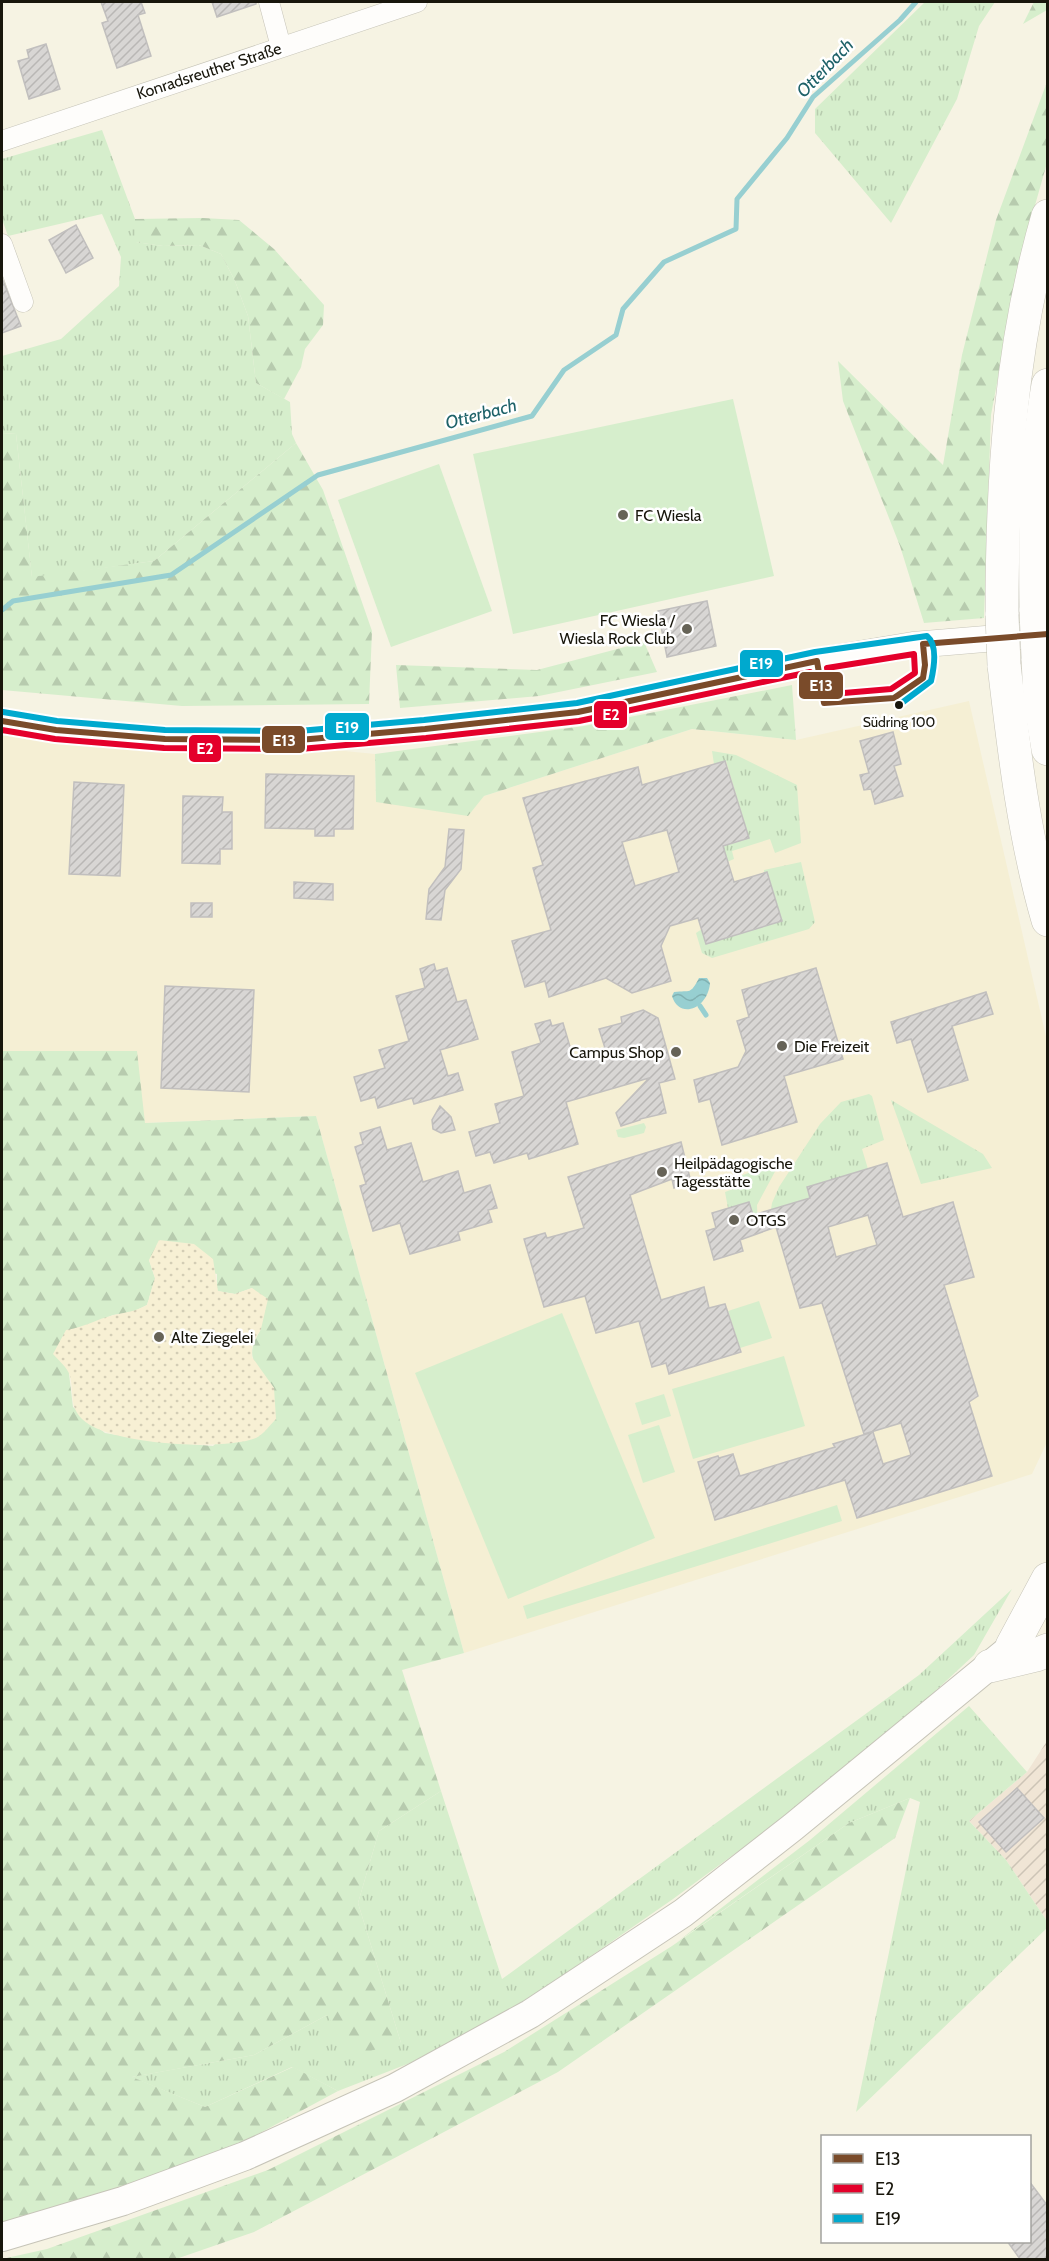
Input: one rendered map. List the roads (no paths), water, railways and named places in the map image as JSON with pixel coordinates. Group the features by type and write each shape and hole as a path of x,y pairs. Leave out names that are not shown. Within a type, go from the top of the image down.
{"highway":[{"path":"1047,216 1034,268 1012,397 1002,522 1004,665 1019,786 1047,920"},
{"path":"1047,385 1037,493 1040,700 1047,749"},
{"path":"1001,1656 1047,1579"},
{"path":"1001,1656 1047,1617"},
{"path":"1001,1656 1036,1655 1047,1650"}],"main road":[{"path":"2,2237 123,2201 245,2156 395,2088 530,2014 683,1913 811,1812 1001,1656"}],"street":[{"path":"269,2 281,47"},
{"name":"Konradsreuther Straße","path":"2,141 417,2"},
{"path":"2,244 23,302"},
{"path":"2,721 56,730 165,739 299,740 578,712 855,655 923,644 1040,634"}],"water":[{"path":"699,978 707,978 710,983 704,999 693,1008 681,1008 672,996 674,992 690,991"}],"waterway":[{"name":"Otterbach","path":"2,610 13,601 171,575 318,475 532,416 564,370 616,335 623,309 664,262 736,229 737,199 787,138 813,97 900,20 916,2"},
{"path":"700,1006 706,1015"}],"place":[{"name":"FC Wiesla","path":"623,515"},
{"name":"FC Wiesla / Wiesla Rock Club","path":"687,629"},
{"name":"Südring 100","path":"899,705"},
{"name":"Die Freizeit","path":"782,1046"},
{"name":"Campus Shop","path":"676,1052"},
{"name":"Heilpädagogische Tagesstätte","path":"662,1172"},
{"name":"OTGS","path":"734,1220"},
{"name":"Alte Ziegelei","path":"159,1337"}]}
